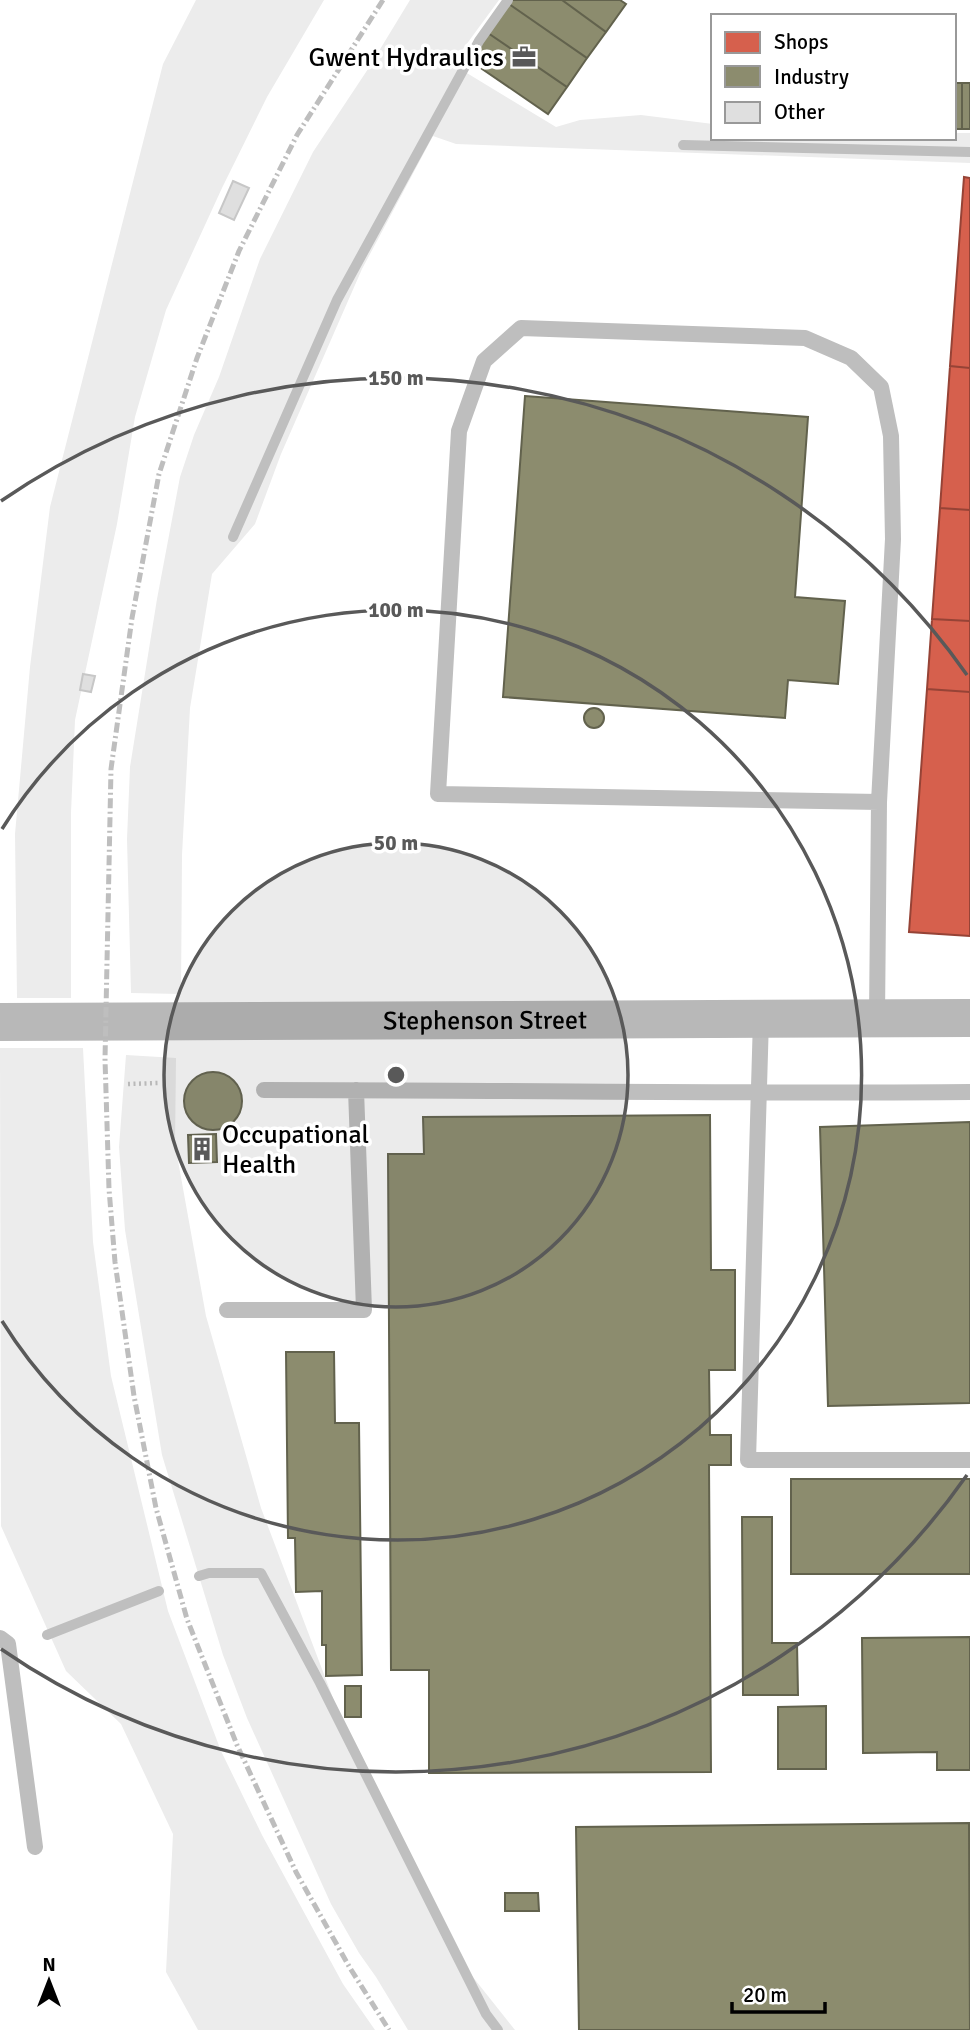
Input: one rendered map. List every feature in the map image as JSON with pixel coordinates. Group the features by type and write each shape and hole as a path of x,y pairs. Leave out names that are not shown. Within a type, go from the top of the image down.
{"street":[{"name":"Stephenson Street","path":"0,1022 970,1017"}],"lane":[{"path":"877,1018 879,802 893,538 891,436 881,387 851,359 805,338 521,328 484,360 459,431 438,793 879,802"},
{"path":"761,1019 748,1460 970,1460"},
{"path":"264,1090 759,1094 970,1092"},
{"path":"227,1310 364,1310 356,1090"},
{"path":"0,1638 8,1644 35,1847"}],"path":[{"path":"128,1084 158,1083"}],"shaded area":[{"path":"196,0 324,0 267,97 166,310 135,417 117,524 75,720 71,813 71,998 17,998 15,834 30,667 50,507 163,64"},
{"path":"410,0 499,0 452,64 556,127 580,120 641,115 711,124 711,140 956,140 956,133 970,133 970,163 456,144 433,136 362,269 281,454 255,524 212,574 190,708 182,855 181,994 131,993 127,839 130,767 180,477 194,435 219,377 260,259 313,152"},
{"path":"0,1048 83,1048 93,1242 111,1376 168,1611 221,1751 262,1835 343,1984 375,2030 198,2030 166,1972 173,1834 121,1724 66,1671 1,1526"},
{"path":"126,1055 176,1058 175,1144 206,1316 261,1508 336,1706 457,1957 515,2030 408,2030 331,1904 247,1718 223,1655 162,1455 125,1230 119,1147"}],"building: Shops":[{"path":"964,177 970,178 970,368 950,366"},
{"path":"950,366 970,368 970,510 940,508"},
{"path":"940,508 970,510 970,621 932,619"},
{"path":"932,619 970,621 970,692 927,689"},
{"path":"927,689 970,692 970,936 909,932"}],"building: Industry":[{"path":"512,0 562,0 606,32 587,58 509,4"},
{"path":"562,0 620,0 626,4 606,32"},
{"path":"509,4 587,58 567,87 488,33"},
{"path":"488,33 567,87 548,114 469,60"},
{"path":"956,83 962,83 962,129 956,129"},
{"path":"962,83 970,83 970,129 962,129"},
{"path":"525,396 808,417 795,597 845,601 838,684 788,680 785,718 503,697"},
{"path":"594,708 601,711 604,718 601,725 594,728 587,725 584,718 587,711"},
{"path":"213,1072 224,1074 237,1085 242,1101 240,1112 229,1125 213,1130 202,1128 189,1117 184,1101 186,1090 197,1077"},
{"path":"710,1115 711,1270 735,1270 735,1370 709,1370 710,1435 731,1435 731,1465 709,1465 711,1772 429,1773 429,1670 391,1670 388,1154 424,1154 423,1117"},
{"path":"970,1122 970,1403 828,1406 820,1127"},
{"name":"Occupational Health","path":"216,1134 217,1162 189,1163 188,1135"},
{"path":"286,1352 334,1352 335,1423 359,1423 362,1675 326,1676 326,1645 322,1645 322,1591 296,1592 295,1538 288,1538"},
{"path":"791,1479 970,1479 970,1574 791,1574"},
{"path":"742,1517 772,1517 772,1643 797,1643 798,1695 743,1695"},
{"path":"970,1637 970,1770 937,1770 937,1752 863,1753 862,1638"},
{"path":"345,1686 361,1686 361,1717 345,1717"},
{"path":"826,1706 826,1769 778,1769 778,1707"},
{"path":"969,1823 970,2030 579,2030 576,1827"},
{"path":"505,1893 538,1893 539,1911 505,1911"}],"building: Other":[{"path":"233,181 249,188 234,220 219,213"},
{"path":"83,674 95,676 91,692 80,690"}],"waterway":[{"path":"233,537 337,300 479,41 508,0"},
{"path":"683,145 970,152"},
{"path":"199,1576 209,1573 261,1573 320,1683 486,2014 498,2030"},
{"path":"47,1635 159,1591"}],"railway":[{"path":"383,0 297,135 239,251 197,358 159,474 132,618 111,769 105,1059 109,1189 115,1262 134,1396 156,1508 187,1619 237,1745 296,1872 350,1968 389,2030"}],"place":[{"name":"Gwent Hydraulics","path":"524,57"},
{"name":"Occupational Health","path":"202,1149"}]}
